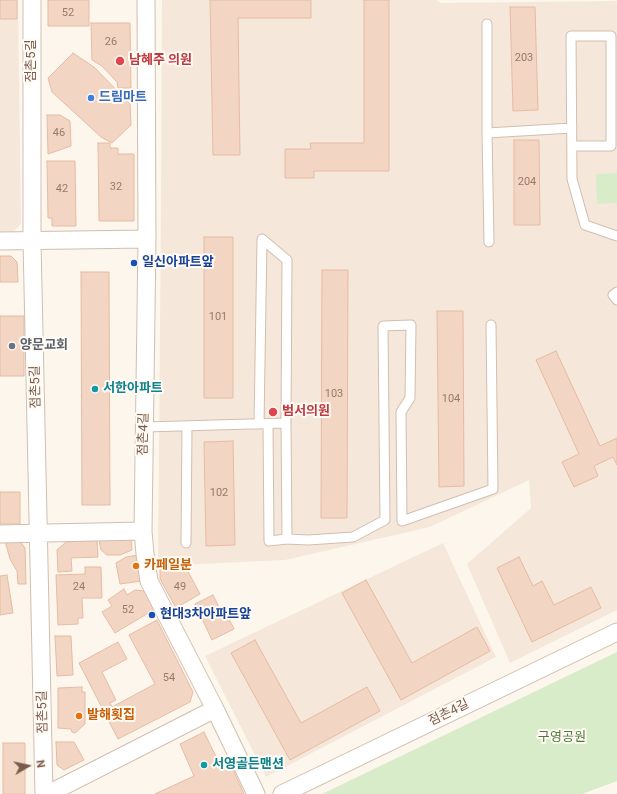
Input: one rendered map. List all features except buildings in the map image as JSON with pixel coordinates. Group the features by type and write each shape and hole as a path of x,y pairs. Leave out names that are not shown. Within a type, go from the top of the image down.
{"street":[{"name":"점촌5길","path":"32,0 32,241 44,794"},
{"name":"점촌4길","path":"146,0 147,240 143,531 149,581 215,709 256,794"},
{"path":"0,242 147,240"},
{"path":"0,534 143,531"},
{"name":"점촌4길","path":"282,794 617,632"},
{"path":"48,794 215,709"}],"lane":[{"path":"487,24 489,242"},
{"path":"573,146 611,146 611,36 571,36 573,146 572,179 585,225 617,236"},
{"path":"488,133 572,128"},
{"path":"287,538 287,260 262,239 264,424 269,541 287,538 308,540 353,537 385,520 402,521 493,489 491,325"},
{"path":"617,292 613,295 617,300"},
{"path":"385,520 383,326 411,325 410,398 401,412 402,521"},
{"path":"144,427 286,423"},
{"path":"186,426 186,543"}],"shaded area":[{"path":"0,0 18,0 21,224 11,234 0,234"},
{"path":"162,0 437,0 441,3 617,1 617,610 510,663 467,564 531,508 529,480 430,527 285,560 158,566"},
{"path":"443,543 496,657 266,777 205,656"}],"green space":[{"path":"617,173 617,203 597,204 596,174"},
{"name":"구영공원","path":"617,652 617,781 582,794 322,794"}],"place":[{"name":"남혜주 의원","path":"120,61"},
{"name":"드림마트","path":"91,98"},
{"name":"일신아파트앞","path":"134,263"},
{"name":"양문교회","path":"12,346"},
{"name":"서한아파트","path":"95,389"},
{"name":"범서의원","path":"273,412"},
{"name":"카페일분","path":"136,566"},
{"name":"현대3차아파트앞","path":"152,615"},
{"name":"발해횟집","path":"79,716"},
{"name":"서영골든맨션","path":"204,765"}]}
